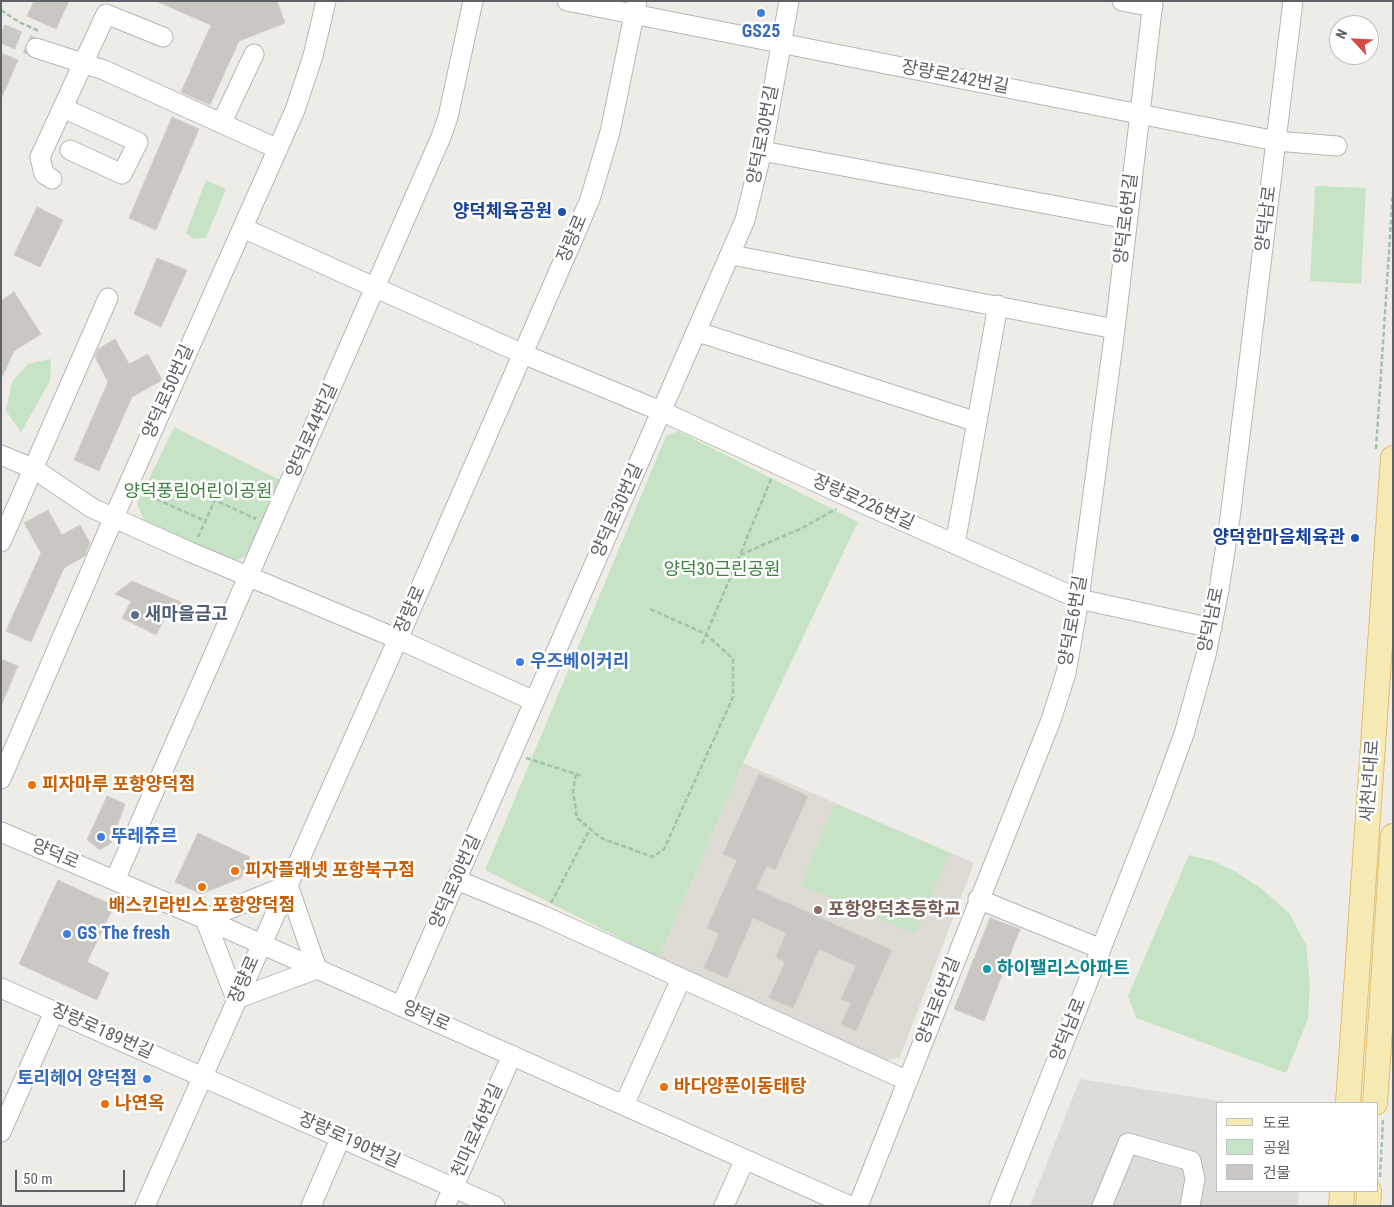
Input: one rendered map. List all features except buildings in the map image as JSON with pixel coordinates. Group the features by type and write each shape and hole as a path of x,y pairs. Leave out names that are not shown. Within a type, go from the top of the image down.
{"main road":[{"name":"새천년대로","path":"1348,1102 1393,458"},
{"name":"새천년대로","path":"1375,1102 1393,836"},
{"path":"1341,1206 1342,1192"},
{"path":"1368,1206 1369,1192"}],"street":[{"name":"양덕로50번길","path":"1,779 114,517 278,149 313,56 326,1"},
{"name":"양덕로44번길","path":"115,880 249,577 448,117 473,1"},
{"name":"장량로242번길","path":"568,1 635,8 781,43 1276,141 1337,146"},
{"name":"양덕로30번길","path":"401,1006 732,255 745,220 762,151 789,1"},
{"path":"1122,1 1153,4"},
{"name":"양덕남로","path":"999,1206 1171,770 1196,692 1212,628 1230,518 1293,1"},
{"name":"양덕로6번길","path":"858,1206 1060,695 1079,599 1115,329 1153,4"},
{"name":"장량로","path":"145,1206 398,639 576,232 600,166 618,96 635,8"},
{"path":"52,178 44,174 40,157 106,14 163,37"},
{"path":"36,48 104,70 278,149"},
{"path":"222,122 254,54"},
{"path":"63,108 138,142 122,174 70,150"},
{"path":"762,151 1127,219"},
{"name":"장량로226번길","path":"243,228 523,354 662,412 853,500 1079,599 1212,628"},
{"path":"732,255 1115,329"},
{"path":"1,542 108,298"},
{"path":"955,544 998,305"},
{"path":"698,332 977,422"},
{"path":"1,455 34,469 92,508 190,552 398,639 534,701"},
{"name":"양덕로","path":"1,832 205,919 850,1206"},
{"path":"457,880 544,916 908,1081"},
{"path":"288,885 317,969 236,999 205,919 288,885"},
{"path":"978,899 1101,949"},
{"path":"624,1106 681,979"},
{"name":"장량로189번길","path":"1,988 202,1076"},
{"path":"1,1132 54,1012"},
{"name":"천마로46번길","path":"445,1206 512,1055"},
{"name":"장량로190번길","path":"202,1076 495,1206"},
{"path":"311,1206 341,1137"},
{"path":"1102,1206 1128,1143 1191,1161 1195,1179 1190,1206"},
{"path":"724,1206 745,1159"}],"path":[{"path":"702,644 777,464"},
{"path":"128,486 205,521"},
{"path":"190,552 215,500 271,526"},
{"path":"740,555 804,527 853,500"},
{"path":"576,774 573,791 577,818 601,838 653,858 664,849 733,697 733,659 706,634 650,608"},
{"path":"512,754 582,776"},
{"path":"544,916 590,829"}],"shaded area":[{"name":"포항양덕초등학교","path":"743,763 974,863 900,1057 886,1061 659,958"},
{"path":"1080,1079 1226,1102 1216,1102 1216,1192 1299,1192 1298,1206 1030,1206"}],"green space":[{"path":"206,180 226,189 206,238 194,239 186,233"},
{"path":"1315,186 1366,188 1361,284 1310,281"},
{"path":"51,359 50,381 21,432 6,411 12,382 28,364"},
{"name":"양덕풍림어린이공원","path":"174,427 282,481 250,554 235,561 144,521 137,504"},
{"name":"양덕30근린공원","path":"678,431 858,522 743,763 659,958 485,870 666,436"},
{"path":"835,804 950,853 915,934 800,885"},
{"path":"1189,855 1213,861 1236,872 1262,889 1289,913 1306,944 1310,985 1308,1019 1286,1073 1136,1018 1128,996"}],"tunnel":[{"path":"1,33 36,48"}],"place":[{"name":"GS25","path":"761,13"},
{"name":"양덕체육공원","path":"562,212"},
{"name":"양덕한마음체육관","path":"1355,538"},
{"name":"새마을금고","path":"135,615"},
{"name":"우즈베이커리","path":"520,662"},
{"name":"피자마루 포항양덕점","path":"32,785"},
{"name":"뚜레쥬르","path":"101,837"},
{"name":"피자플래넷 포항북구점","path":"235,871"},
{"name":"배스킨라빈스 포항양덕점","path":"202,887"},
{"name":"포항양덕초등학교","path":"818,910"},
{"name":"GS The fresh","path":"67,934"},
{"name":"하이팰리스아파트","path":"987,969"},
{"name":"토리헤어 양덕점","path":"147,1079"},
{"name":"바다양푼이동태탕","path":"664,1087"},
{"name":"나연옥","path":"105,1104"}]}
